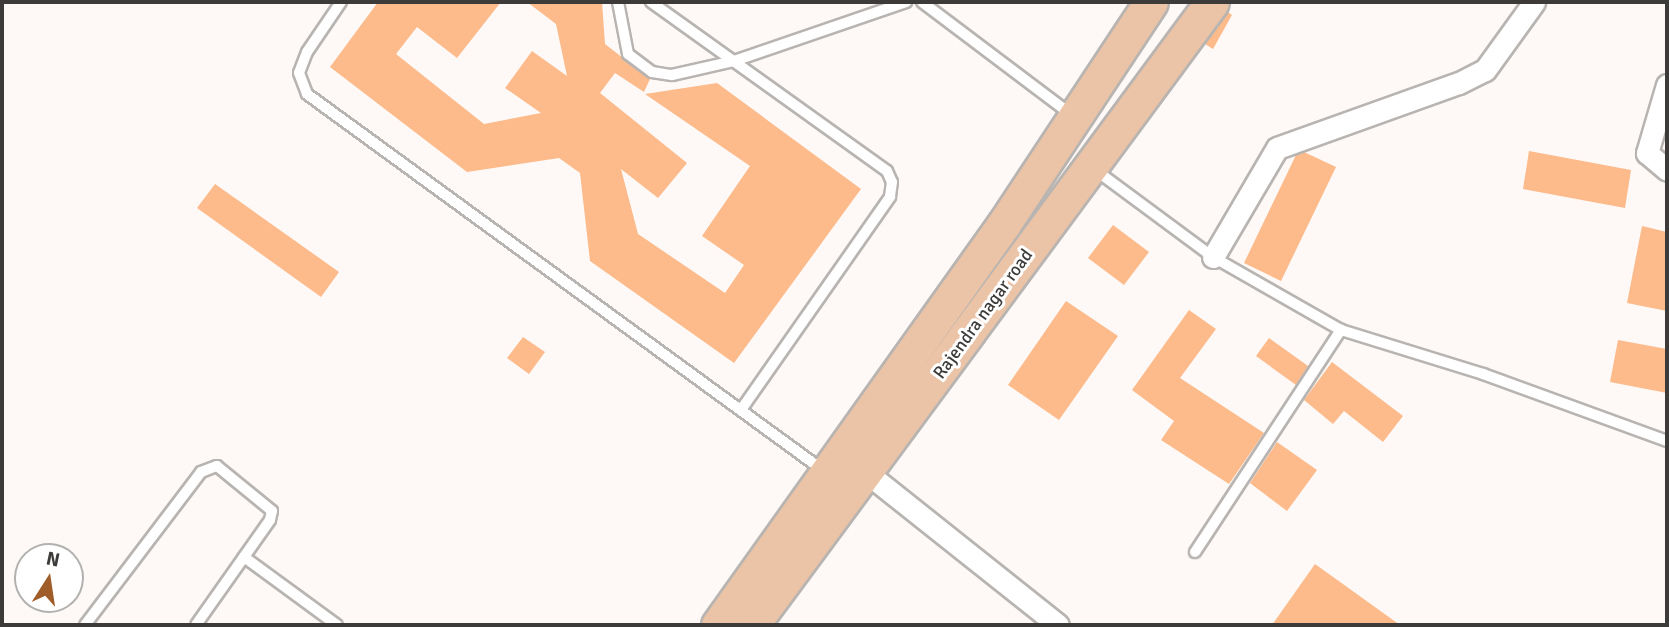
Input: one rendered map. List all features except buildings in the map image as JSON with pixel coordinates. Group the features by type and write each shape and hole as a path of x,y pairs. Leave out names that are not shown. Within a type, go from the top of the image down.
{"main road":[{"name":"Rajendra nagar road","path":"718,625 1077,119 1151,2"},
{"name":"Rajendra nagar road","path":"752,625 867,473 1212,2"},
{"path":"1004,224 1032,246"}],"street":[{"path":"1213,257 1276,148 1459,83 1485,70 1534,2"},
{"path":"1667,85 1647,153 1667,170"},
{"path":"867,473 1058,625"}],"lane":[{"path":"341,2 306,52 299,73 307,94 826,473"},
{"path":"618,2 625,48 652,72 672,75 734,61 906,2"},
{"path":"651,2 887,171 892,182 890,197 741,410"},
{"path":"922,2 1077,119"},
{"path":"1092,167 1213,257 1341,330 1483,374 1667,441"},
{"path":"1195,552 1341,330"},
{"path":"85,625 210,466 217,466 272,511 244,557 196,625"},
{"path":"244,557 337,625"}]}
